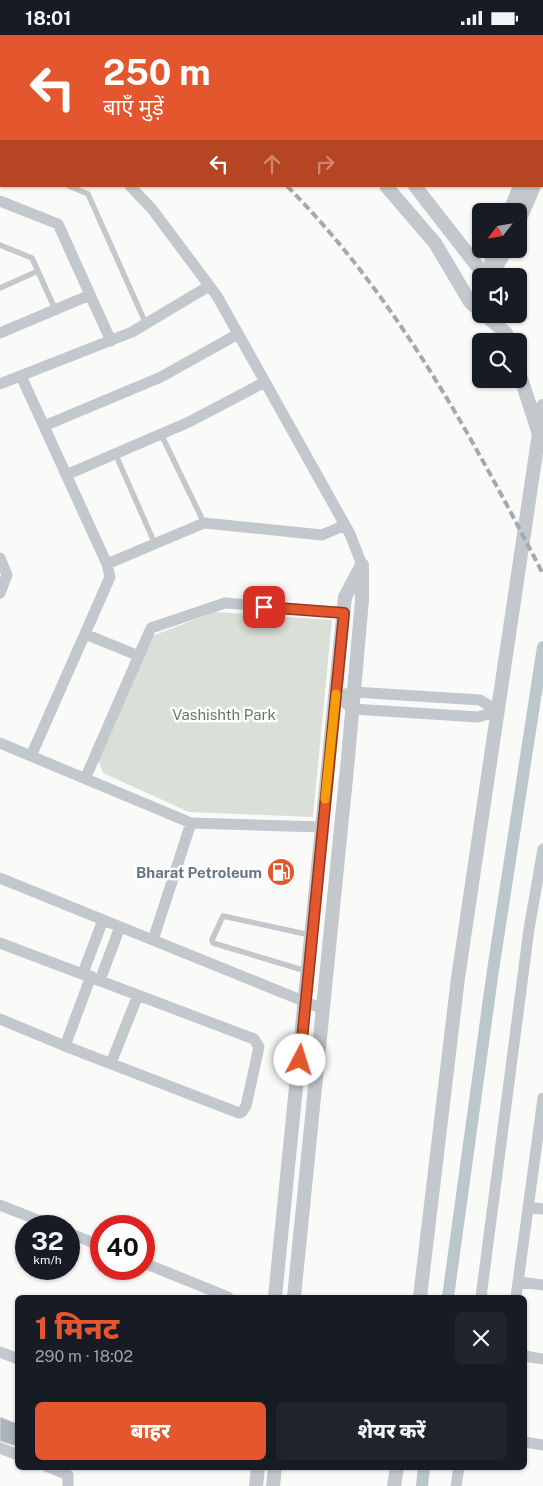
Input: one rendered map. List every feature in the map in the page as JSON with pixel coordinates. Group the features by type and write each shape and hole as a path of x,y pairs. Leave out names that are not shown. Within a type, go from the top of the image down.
{"street":[{"path":"131,187 152,209 209,286 345,525 362,565 362,600 353,709 294,1295"},
{"path":"387,187 435,243 472,304"},
{"path":"416,187 482,268"},
{"path":"513,203 520,187"},
{"path":"527,203 534,187"},
{"path":"0,201 58,224 111,341"},
{"path":"0,384 111,341 146,324 209,286"},
{"path":"0,333 90,295"},
{"path":"492,323 503,333"},
{"path":"44,426 161,377 238,334"},
{"path":"21,376 107,564 110,577 31,756"},
{"path":"66,475 161,434 265,382"},
{"path":"524,388 539,433"},
{"path":"420,1295 458,977 543,406"},
{"path":"107,564 204,523 322,535 345,525"},
{"path":"0,558 7,575 0,593"},
{"path":"276,1295 345,597 362,565"},
{"path":"85,779 151,628 225,603 344,613"},
{"path":"85,634 139,655"},
{"path":"336,696 354,692 480,700 498,711"},
{"path":"336,696 353,709 478,717 498,711"},
{"path":"0,743 191,823 322,827"},
{"path":"153,940 191,823"},
{"path":"481,1295 529,929 543,849"},
{"path":"0,878 323,1009"},
{"path":"65,1046 91,977 104,920"},
{"path":"91,977 120,927"},
{"path":"0,943 257,1042 259,1047 246,1106 242,1113 239,1113 0,1019"},
{"path":"110,1063 138,995"},
{"path":"516,1295 528,1207 541,1133 543,1098"},
{"path":"0,1205 25,1215"},
{"path":"528,1207 543,1209"},
{"path":"155,1267 223,1295"},
{"path":"518,1282 543,1285"},
{"path":"0,1352 15,1358"},
{"path":"527,1356 543,1359"},
{"path":"527,1442 543,1445"},
{"path":"0,1448 15,1454"},
{"path":"55,1470 69,1476"},
{"path":"256,1486 259,1470"},
{"path":"394,1486 396,1470"},
{"path":"456,1486 459,1470"}],"lane":[{"path":"71,187 88,194 146,324"},
{"path":"0,245 32,258 55,309"},
{"path":"0,288 38,271"},
{"path":"161,434 204,523"},
{"path":"115,453 155,544"},
{"path":"308,972 213,943 212,940 223,916 312,936"}],"green space":[{"name":"Vashishth Park","path":"215,612 332,620 313,817 189,812 103,773 98,760 152,636"}],"building":[{"path":"0,1417 15,1423 15,1446 0,1441"}],"waterway":[{"path":"448,1295 493,970 543,647"},
{"path":"422,1486 424,1470"}],"railway":[{"path":"288,187 327,229 398,321 460,420 543,574"}],"slow traffic":[{"path":"325,799 336,694"}],"place":[{"name":"Bharat Petroleum","path":"281,872"}],"route":[{"path":"264,607 344,613 300,1060"}]}
